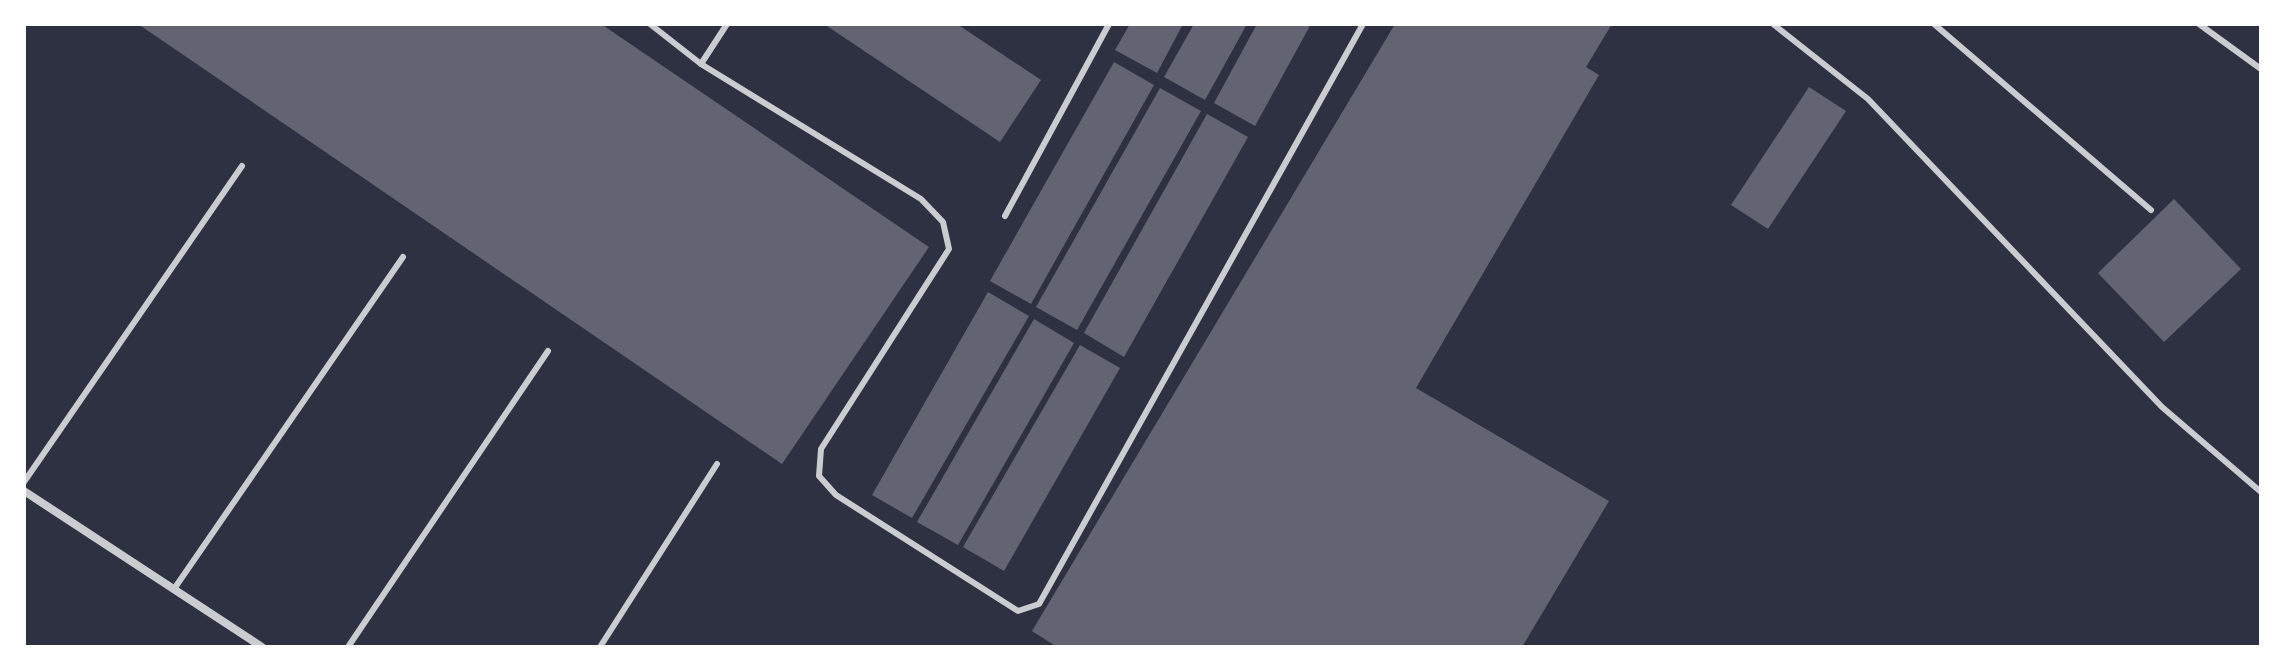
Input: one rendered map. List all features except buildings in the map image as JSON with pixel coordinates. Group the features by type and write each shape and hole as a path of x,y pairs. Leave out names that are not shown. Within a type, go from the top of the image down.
{"street":[{"path":"24,491 262,647"}],"lane":[{"path":"650,24 701,64 921,199 943,222 949,249 821,449 819,476 836,495 1018,611 1039,604 1363,24"},
{"path":"701,64 727,24"},
{"path":"1005,216 1109,24"},
{"path":"1773,24 1868,99 2162,407 2261,492"},
{"path":"1934,24 2151,210"},
{"path":"2199,24 2261,69"},
{"path":"24,482 242,166"},
{"path":"174,589 403,257"},
{"path":"348,647 548,351"},
{"path":"600,647 717,464"}]}
